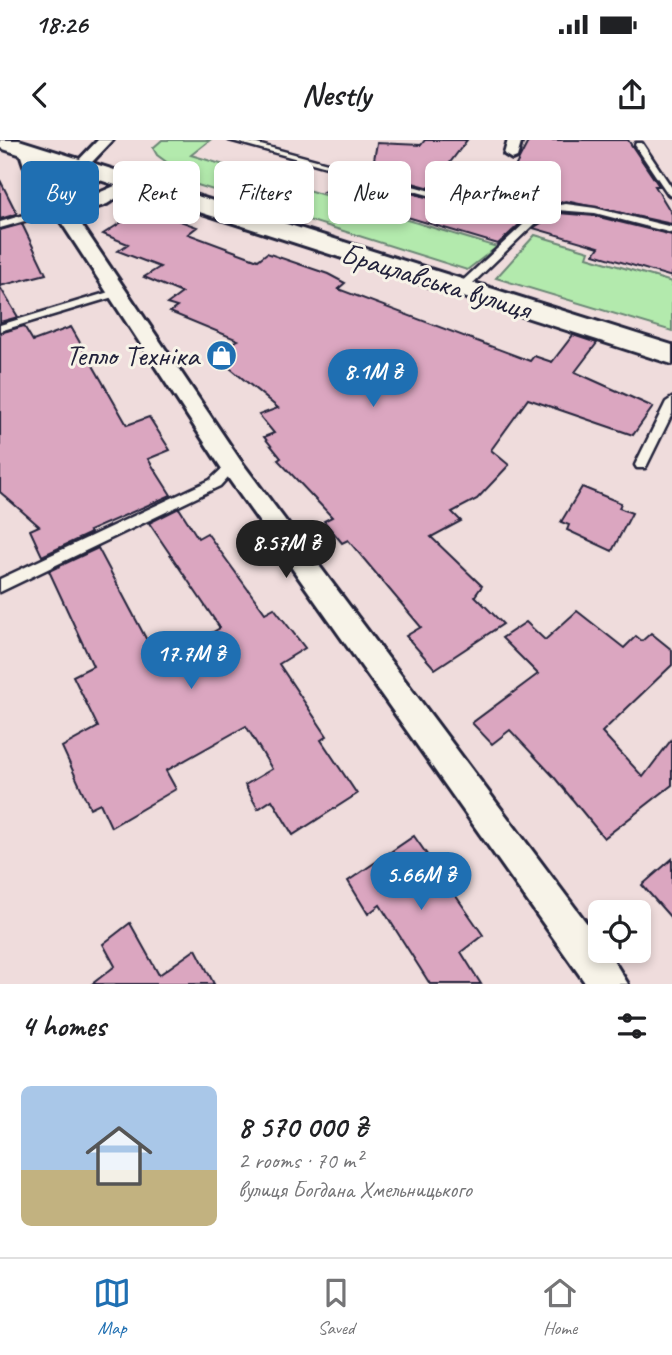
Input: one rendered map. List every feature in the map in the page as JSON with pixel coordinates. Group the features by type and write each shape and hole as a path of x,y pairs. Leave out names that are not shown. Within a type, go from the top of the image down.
{"main road":[{"name":"Брацлавська вулиця","path":"1,142 61,161"},
{"name":"Брацлавська вулиця","path":"200,207 672,355"}],"street":[{"path":"85,161 106,140"},
{"path":"27,150 31,161"},
{"path":"73,224 232,466 609,984"}],"lane":[{"path":"233,140 425,192"},
{"path":"639,145 672,194"},
{"path":"561,208 567,207 672,230"},
{"path":"0,225 21,219"},
{"path":"460,289 531,224"},
{"path":"0,328 118,292"},
{"path":"641,465 672,402"},
{"path":"0,586 215,483 232,466"}],"green space":[{"path":"162,140 210,140 191,155 214,162 214,190 200,186 200,161 165,161 153,148"},
{"path":"314,192 328,196 328,224 411,224 411,221 497,247 467,270 314,222"},
{"path":"535,235 589,251 587,257 672,282 672,331 496,278"}],"building":[{"path":"425,140 467,140 451,161 425,161 425,186 411,183 411,161 374,161 377,143 421,145"},
{"path":"529,140 628,140 659,186 655,186 672,214 672,224 561,202 561,161 518,161"},
{"path":"0,180 17,214 0,219"},
{"path":"411,193 425,197 425,222 411,218"},
{"path":"561,213 595,216 672,235 672,277 594,254 599,247 533,228 540,224 561,224"},
{"path":"22,224 46,274 0,286 0,230"},
{"path":"119,224 189,224 197,227 188,234 258,260 267,253 328,274 345,283 338,289 530,361 534,356 552,362 573,335 597,343 575,372 653,407 633,435 528,399 491,450 509,465 477,499 452,512 461,521 431,537 482,586 475,596 503,624 435,669 406,636 421,627 348,540 342,543 324,521 332,517 278,460 281,458 264,437 274,433 259,415 278,408 212,353 238,340 170,312 177,307 167,304 182,293 144,277 160,267 118,251 128,244 103,234"},
{"path":"431,224 520,224 498,244"},
{"path":"0,287 18,317 0,322"},
{"path":"24,326 33,341 71,327 127,425 149,417 170,450 148,459 171,495 89,531 91,533 42,556 30,530 39,526 0,492 0,333"},
{"path":"582,487 621,503 619,508 632,513 612,551 567,530 569,525 561,522"},
{"path":"179,508 198,538 207,533 265,613 274,608 305,648 279,664 327,736 321,740 357,794 293,835 272,800 258,809 245,785 272,769 246,726 166,771 176,789 111,827 100,803 90,808 62,747 98,727 73,676 93,666 49,571 98,548 159,663 220,628 149,523"},
{"path":"577,611 624,648 636,636 642,641 651,633 672,650 672,665 602,732 643,777 672,739 672,785 604,838 554,777 510,730 492,744 472,723 538,674 502,638 526,622 545,640"},
{"path":"414,836 483,935 461,952 481,984 430,984 380,905 368,914 348,881"},
{"path":"672,859 672,919 642,885"},
{"path":"130,923 159,975 196,949 214,984 92,984 115,966 103,944"}],"place":[{"name":"Тепло Техніка","path":"222,355"}]}
